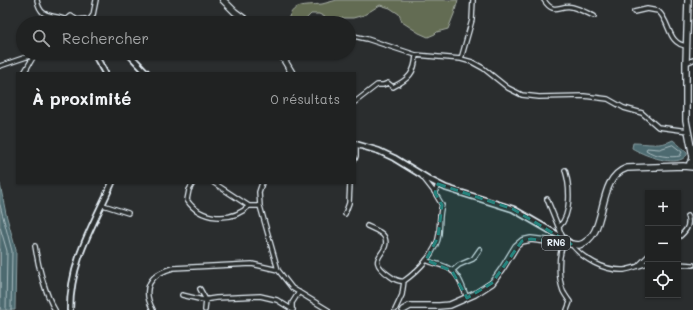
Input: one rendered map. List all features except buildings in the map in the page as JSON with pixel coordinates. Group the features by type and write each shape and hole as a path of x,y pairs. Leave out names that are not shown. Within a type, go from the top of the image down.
{"main road":[{"path":"223,0 240,16"},
{"name":"RN6","path":"403,310 410,306 450,305 467,298 492,282 514,249 522,242 531,239 563,241 578,245 585,243 592,236 610,183 619,171 627,168 692,164 693,153 688,131 686,63 690,26 688,0"},
{"path":"98,60 104,72"},
{"path":"135,60 146,72"},
{"path":"284,60 291,72"},
{"path":"356,144 386,154 438,184 513,209 563,241"},
{"path":"70,310 71,292 78,259 112,184"}],"street":[{"path":"37,0 41,10 48,15 54,16"},
{"path":"92,16 96,0"},
{"path":"461,59 472,20 473,0"},
{"path":"544,0 549,6 555,9 572,7 594,16"},
{"path":"634,12 647,9 658,11 664,18 676,41 680,45 687,46"},
{"path":"356,37 416,55 461,59 478,64 501,83 522,95 539,97 584,96 608,99 624,108 642,113 658,127 688,131"},
{"path":"356,101 377,84 383,85 388,83 393,87 407,79 414,71 416,55"},
{"path":"0,66 17,60"},
{"path":"25,72 32,60"},
{"path":"686,63 693,60"},
{"path":"356,144 356,156"},
{"path":"559,227 563,222 569,195 569,185 565,170"},
{"path":"395,310 402,295 404,281 426,260 437,242 439,232 439,217 442,206 435,193 420,174"},
{"path":"192,184 189,190 187,200 192,206 205,215 229,216 239,213 249,206"},
{"path":"216,184 249,206 260,206"},
{"path":"262,184 259,192 260,206 278,270 284,279 298,292 328,310"},
{"path":"345,214 349,203 350,184"},
{"path":"435,193 438,184"},
{"path":"547,200 559,227 563,241 559,267 562,290 570,302 567,310"},
{"path":"102,205 128,213"},
{"path":"681,235 686,230 688,225 688,216"},
{"path":"367,226 382,234 385,238 386,245 379,256 377,262 378,265 384,272 396,280 404,281"},
{"path":"571,244 588,259 606,268 623,270 645,264"},
{"path":"35,246 37,259 49,300 55,310"},
{"path":"452,271 459,265 473,259 480,249"},
{"path":"638,266 645,259"},
{"path":"426,260 434,264 450,268 461,284 467,298"},
{"path":"153,310 147,296 150,282 157,274 166,270 173,268 252,264 278,270"},
{"path":"681,264 693,266"},
{"path":"200,289 206,300 205,310"},
{"path":"292,310 292,303 298,292"},
{"path":"182,295 199,300 223,297 260,296 277,300 292,310"},
{"path":"287,306 292,303"}],"highlighted area":[{"path":"438,184 513,209 571,244 531,239 522,241 492,283 467,298 452,271 426,260 438,237 442,205 435,193"}],"green space":[{"path":"337,0 458,0 448,29 437,32 428,37 402,22 399,14 390,8 380,5 364,15 356,17 323,16 319,14 311,14 309,16 289,16 292,11 300,6 322,4"}],"water":[{"path":"673,140 687,152 687,155 677,161 664,160 649,156 632,148 633,143 659,144"},
{"path":"0,184 6,214 16,250 15,310 0,310"}]}
